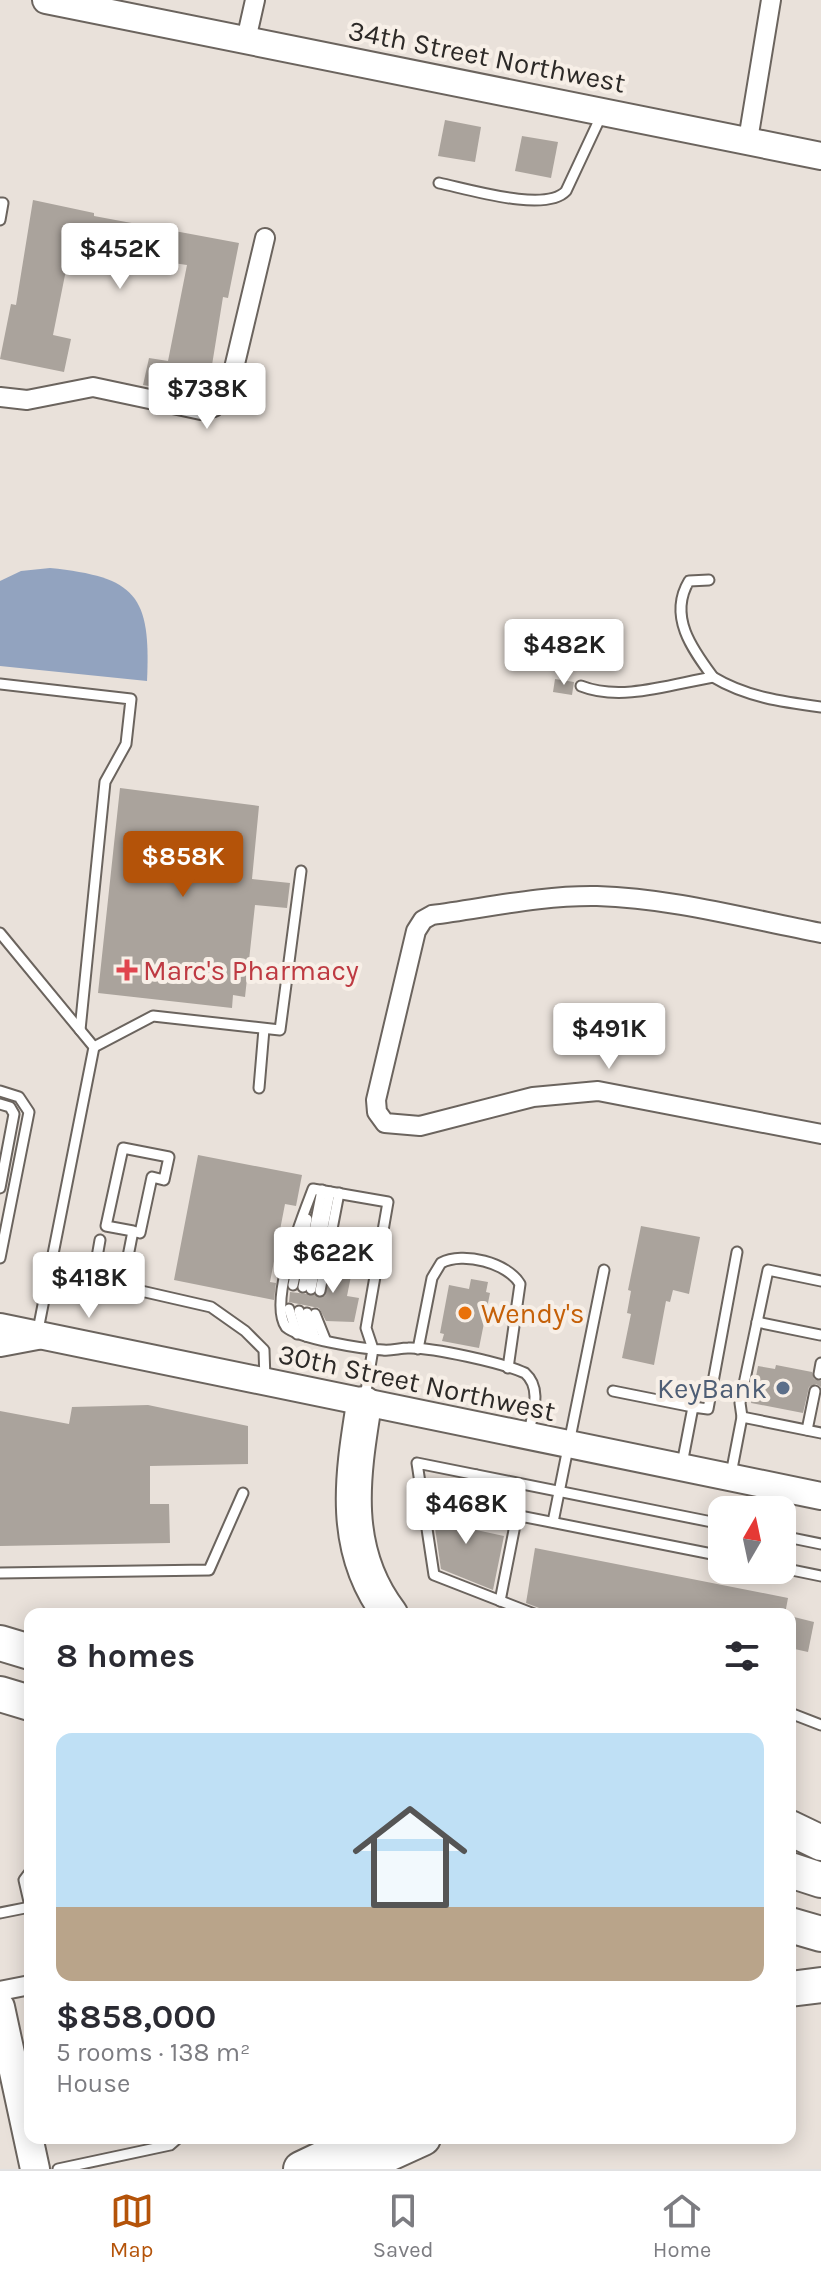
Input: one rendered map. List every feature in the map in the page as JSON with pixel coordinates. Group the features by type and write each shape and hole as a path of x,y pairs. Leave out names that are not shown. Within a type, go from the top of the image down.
{"highway":[{"path":"364,1404 355,1456 352,1519 363,1567 387,1608"},
{"path":"0,1643 24,1650"},
{"path":"0,1694 24,1701"},
{"path":"796,1831 821,1843"},
{"path":"796,1872 821,1880"},
{"path":"796,1927 821,1934"},
{"path":"796,1988 821,1985"},
{"path":"301,2169 353,2144"},
{"path":"355,2169 410,2144"}],"main road":[{"name":"34th Street Northwest","path":"46,0 821,156"},
{"name":"30th Street Northwest","path":"0,1327 821,1496"},
{"path":"0,1342 37,1335"},
{"path":"0,2007 7,2071 24,2101"},
{"path":"32,2144 35,2169"}],"street":[{"path":"246,40 255,0"},
{"path":"748,140 771,0"},
{"path":"0,397 27,400 93,387 201,410 214,407 229,389 265,238"},
{"path":"821,933 673,905 598,896 432,915 423,920 416,931 377,1090 377,1112 385,1123 407,1127 533,1097 598,1091 821,1134"},
{"path":"0,1991 24,1986"}],"lane":[{"path":"439,183 538,201 555,199 568,187 603,111"},
{"path":"0,203 3,203 0,220"},
{"path":"709,580 689,581 680,611 691,646 713,677 731,688 762,698 821,707"},
{"path":"581,686 593,691 623,692 713,677"},
{"path":"0,684 131,699 126,744 105,782 80,1030"},
{"path":"94,1047 153,1016 280,1030 301,871"},
{"path":"0,933 94,1047"},
{"path":"259,1088 264,1029"},
{"path":"37,1335 94,1047"},
{"path":"0,1091 25,1101 29,1112 0,1258"},
{"path":"0,1104 8,1105 14,1114 0,1188"},
{"path":"123,1148 169,1157 164,1180 152,1177 140,1233 133,1231 106,1226 123,1148"},
{"path":"2,1165 18,1169"},
{"path":"326,1191 307,1288 326,1191"},
{"path":"326,1191 293,1243 280,1309 284,1325 311,1337 373,1349 418,1349 525,1373 534,1384 535,1399 528,1437"},
{"path":"326,1191 388,1202 366,1328 373,1349 364,1404"},
{"path":"122,1287 133,1231"},
{"path":"100,1240 93,1280 211,1307 245,1331 264,1350 265,1383"},
{"path":"613,1391 708,1409 737,1252"},
{"path":"418,1349 432,1278 441,1263 458,1258 500,1266 509,1270 520,1284 508,1368"},
{"path":"553,1522 604,1270"},
{"path":"730,1477 742,1417 740,1403 768,1270 821,1281"},
{"path":"311,1337 303,1312 311,1337"},
{"path":"757,1322 820,1335"},
{"path":"807,1430 815,1391"},
{"path":"681,1468 693,1407"},
{"path":"742,1417 821,1432"},
{"path":"518,1608 434,1575 417,1463 708,1521"},
{"path":"476,1475 470,1506 708,1553"},
{"path":"0,1573 209,1570 243,1493"},
{"path":"500,1601 517,1515"},
{"path":"796,1539 821,1544"},
{"path":"796,1571 821,1576"},
{"path":"796,1715 821,1725"},
{"path":"0,1913 24,1907"},
{"path":"58,2169 171,2144"}],"water":[{"path":"50,568 102,577 120,585 132,596 141,610 146,628 147,681 0,666 0,581 21,571"}],"building":[{"path":"445,120 481,127 475,162 438,156"},
{"path":"522,136 558,142 551,178 515,171"},
{"path":"33,200 94,213 94,216 239,243 228,298 223,297 207,396 143,385 149,358 168,361 187,265 104,253 105,247 72,240 53,335 71,339 64,372 0,359 11,304 16,305"},
{"path":"555,679 574,682 572,695 553,692"},
{"path":"120,788 259,806 252,879 290,883 287,908 255,905 245,997 233,995 232,1008 98,993"},
{"path":"198,1155 302,1175 296,1206 285,1204 270,1282 276,1283 274,1300 174,1280"},
{"path":"641,1226 700,1237 689,1294 673,1290 670,1302 666,1301 654,1365 622,1358 631,1314 627,1313 631,1291 628,1290"},
{"path":"334,1257 354,1261 347,1296 359,1298 354,1322 326,1321 319,1308 289,1302 290,1292 325,1296"},
{"name":"Wendy's","path":"471,1279 488,1282 486,1292 490,1293 479,1348 442,1341 444,1334 440,1333 449,1285 469,1289"},
{"path":"776,1365 812,1372 814,1379 821,1381 821,1387 816,1384 809,1387 803,1413 751,1403 758,1366 775,1369"},
{"path":"148,1405 248,1426 248,1464 150,1466 150,1504 169,1504 170,1543 0,1546 0,1411 69,1424 72,1407"},
{"path":"431,1500 462,1506 467,1528 504,1536 493,1590 441,1569"},
{"path":"535,1548 788,1598 786,1608 539,1608 526,1603"},
{"path":"796,1618 814,1622 808,1652 796,1649"}],"place":[{"name":"Marc's Pharmacy","path":"127,970"},
{"name":"Wendy's","path":"465,1313"},
{"name":"KeyBank","path":"783,1388"}]}
